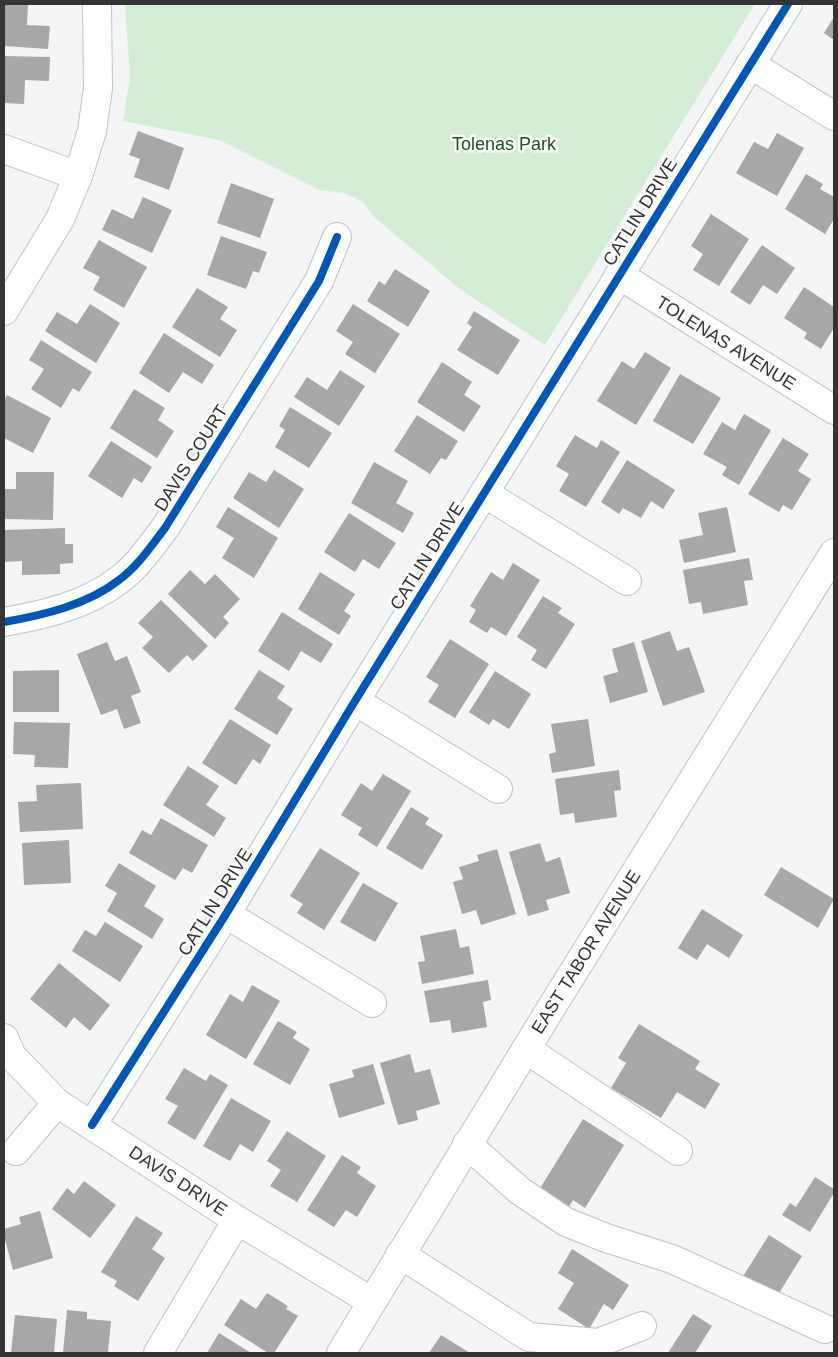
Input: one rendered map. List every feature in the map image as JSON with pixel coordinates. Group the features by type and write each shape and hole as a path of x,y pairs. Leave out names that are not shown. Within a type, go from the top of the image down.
{"street":[{"path":"4,312 60,219 78,176 92,131 98,88 97,4"},
{"name":"CATLIN DRIVE","path":"92,1125 226,914 618,275 788,4"},
{"path":"750,64 834,116"},
{"path":"4,149 78,176"},
{"name":"DAVIS COURT","path":"4,622 24,619 80,603 119,580 143,558 165,528 319,281 337,237"},
{"name":"TOLENAS AVENUE","path":"618,275 834,410"},
{"path":"484,493 627,581"},
{"name":"EAST TABOR AVENUE","path":"341,1353 467,1144 834,553"},
{"path":"355,701 498,789"},
{"path":"226,914 372,1003"},
{"name":"DAVIS DRIVE","path":"4,1038 12,1056 57,1103 237,1220 371,1301"},
{"path":"526,1049 678,1151"},
{"path":"16,1151 57,1103"},
{"path":"467,1144 520,1191 566,1222 606,1238 672,1259 825,1329"},
{"path":"158,1353 237,1220"},
{"path":"400,1254 529,1338 598,1343 642,1326"}],"green space":[{"name":"Tolenas Park","path":"125,4 755,4 545,345 461,290 374,217 363,202 345,193 319,190 219,140 123,121 130,77"}],"building":[{"path":"4,4 28,4 27,25 50,26 48,49 4,46"},
{"path":"834,17 834,40 824,33"},
{"path":"4,56 50,57 49,81 25,80 24,104 4,103"},
{"path":"138,131 184,148 169,190 134,177 140,159 129,155"},
{"path":"777,133 804,148 777,196 736,173 754,142 768,149"},
{"path":"806,174 823,184 820,189 834,197 834,219 825,234 785,209"},
{"path":"231,183 274,199 260,238 217,223"},
{"path":"143,197 172,210 152,253 102,230 112,209 133,219"},
{"path":"711,214 749,239 719,286 693,270 703,254 691,246"},
{"path":"221,236 267,252 259,273 253,271 246,289 207,275"},
{"path":"99,240 147,267 124,308 93,290 100,277 83,268"},
{"path":"762,245 795,268 777,294 763,285 750,305 730,292"},
{"path":"395,269 430,291 408,327 367,301 379,281 385,285"},
{"path":"804,287 834,307 834,328 821,349 804,338 807,333 784,318"},
{"path":"197,288 228,307 220,319 237,330 220,357 172,327"},
{"path":"90,304 120,323 96,363 45,331 57,312 77,324"},
{"path":"353,304 400,334 375,373 345,354 353,342 336,331"},
{"path":"474,311 520,340 498,375 457,350 472,327 467,323"},
{"path":"164,333 214,365 202,384 183,372 169,393 139,373"},
{"path":"41,340 92,372 79,392 73,388 61,408 31,389 44,369 29,360"},
{"path":"645,352 671,368 636,425 597,401 622,361 634,369"},
{"path":"442,362 472,382 464,395 481,406 464,432 417,402"},
{"path":"340,370 365,386 339,426 294,397 307,377 327,390"},
{"path":"680,374 721,398 693,444 653,421"},
{"path":"134,389 165,408 158,420 174,431 157,458 110,428"},
{"path":"7,395 51,418 33,453 4,438 4,400"},
{"path":"290,407 332,433 309,468 275,447 285,430 279,426"},
{"path":"744,414 771,430 739,485 722,475 727,467 703,454 722,422 735,430"},
{"path":"417,415 458,441 446,460 441,458 430,474 394,451"},
{"path":"575,435 597,448 601,440 620,452 586,507 559,491 569,474 556,466"},
{"path":"783,438 809,454 798,471 811,479 792,510 783,505 779,512 748,494"},
{"path":"111,441 152,467 142,483 134,478 122,498 88,476"},
{"path":"627,460 675,490 663,509 651,501 641,518 623,508 619,514 601,502"},
{"path":"374,462 408,481 396,503 414,513 403,533 351,503"},
{"path":"274,470 304,489 279,528 233,498 249,472 266,482"},
{"path":"16,472 54,472 53,520 4,519 4,489 16,489"},
{"path":"228,507 278,538 254,578 222,558 234,538 216,527"},
{"path":"727,507 736,552 684,563 679,540 703,535 698,513"},
{"path":"349,513 396,543 379,569 363,559 355,572 324,552"},
{"path":"65,528 65,544 73,544 73,563 60,564 60,574 22,575 22,561 4,562 4,530"},
{"path":"749,558 753,580 744,581 748,605 703,614 701,602 689,604 683,570"},
{"path":"513,563 540,580 506,636 491,627 487,633 469,622 476,610 470,606 491,572 503,580"},
{"path":"190,570 205,584 215,574 240,599 223,617 229,623 215,639 168,594"},
{"path":"320,572 355,594 344,611 351,616 339,635 298,609"},
{"path":"543,596 562,608 558,613 575,624 546,669 531,660 537,650 517,637"},
{"path":"161,600 208,646 193,661 187,655 169,673 142,648 153,637 138,623"},
{"path":"282,612 333,644 321,663 301,651 289,671 258,651"},
{"path":"670,631 677,651 689,647 705,692 663,706 641,641"},
{"path":"450,639 489,664 455,718 428,702 439,685 426,677"},
{"path":"107,642 115,661 127,656 141,692 131,696 141,723 124,729 117,709 101,715 77,654"},
{"path":"634,642 648,692 610,703 603,676 618,672 612,649"},
{"path":"59,670 59,712 13,712 13,671"},
{"path":"259,670 285,686 277,698 293,709 277,735 234,709"},
{"path":"495,671 531,694 509,729 493,719 489,725 469,712"},
{"path":"230,719 271,745 260,764 253,759 236,785 202,763"},
{"path":"588,719 595,766 552,773 549,754 556,752 551,724"},
{"path":"14,722 70,723 68,768 34,767 35,755 13,754"},
{"path":"188,766 219,786 206,805 226,818 214,837 163,805"},
{"path":"619,770 621,790 614,791 617,817 575,823 574,813 560,815 555,779"},
{"path":"383,774 411,791 377,847 358,835 362,828 341,815 361,783 372,791"},
{"path":"81,783 83,829 20,832 18,802 37,801 36,785"},
{"path":"411,807 429,818 425,824 443,835 422,870 386,848"},
{"path":"161,818 208,845 192,873 183,868 175,880 129,853 142,830 151,835"},
{"path":"69,840 71,883 24,885 22,843"},
{"path":"540,843 546,862 560,857 570,893 546,900 549,910 528,916 509,852"},
{"path":"320,848 360,873 324,930 297,913 303,904 290,896"},
{"path":"497,849 516,914 481,925 476,910 462,914 453,882 463,879 459,867 479,861 477,855"},
{"path":"119,863 156,886 144,906 164,919 152,939 107,911 117,893 105,886"},
{"path":"781,867 834,899 818,928 764,895"},
{"path":"363,883 398,903 375,942 340,922"},
{"path":"702,909 743,935 729,958 707,944 697,960 678,948"},
{"path":"105,922 143,946 120,982 72,951 85,930 96,936"},
{"path":"456,929 460,948 469,946 474,974 422,984 418,962 425,961 420,936"},
{"path":"59,963 110,1005 90,1031 74,1017 66,1028 30,999"},
{"path":"488,980 491,1000 483,1002 487,1027 452,1033 450,1020 430,1023 424,991"},
{"path":"252,985 280,1001 246,1059 206,1035 230,994 243,1002"},
{"path":"278,1021 297,1032 293,1038 310,1049 290,1085 253,1064"},
{"path":"639,1024 700,1061 695,1069 720,1084 705,1109 677,1092 661,1118 611,1088 626,1063 618,1058"},
{"path":"410,1054 415,1073 430,1069 440,1104 416,1111 418,1120 398,1125 380,1063"},
{"path":"373,1064 385,1104 339,1118 329,1084 354,1077 352,1070"},
{"path":"184,1068 206,1081 210,1074 228,1085 195,1140 167,1123 178,1106 165,1099"},
{"path":"231,1098 271,1121 253,1152 240,1144 230,1161 203,1146"},
{"path":"583,1119 624,1145 585,1208 573,1200 563,1216 534,1198"},
{"path":"287,1131 326,1156 297,1202 270,1186 281,1170 267,1161"},
{"path":"342,1155 361,1167 357,1173 376,1186 357,1217 346,1210 334,1227 307,1210"},
{"path":"815,1177 834,1189 834,1193 810,1232 782,1215 790,1203 796,1207"},
{"path":"84,1181 116,1205 90,1238 52,1209 67,1188 74,1194"},
{"path":"40,1211 53,1258 13,1270 4,1236 4,1229 21,1224 19,1217"},
{"path":"136,1216 163,1233 152,1249 165,1258 138,1301 114,1286 117,1281 101,1272"},
{"path":"769,1235 802,1256 776,1298 742,1278"},
{"path":"572,1249 629,1285 613,1310 604,1304 589,1329 558,1309 574,1283 558,1273"},
{"path":"267,1293 288,1306 286,1309 298,1316 274,1353 268,1353 224,1325 241,1299 256,1309"},
{"path":"67,1310 87,1312 87,1319 111,1321 108,1353 63,1353"},
{"path":"693,1314 712,1326 695,1353 668,1353"},
{"path":"15,1315 57,1319 54,1353 11,1353"},
{"path":"219,1333 251,1353 207,1353"},
{"path":"441,1335 470,1353 429,1353"}],"cycle path":[{"path":"92,1125 226,914 355,701 788,4"},
{"path":"4,622 64,608 93,596 119,580 138,562 165,528 319,281 337,237"}]}
